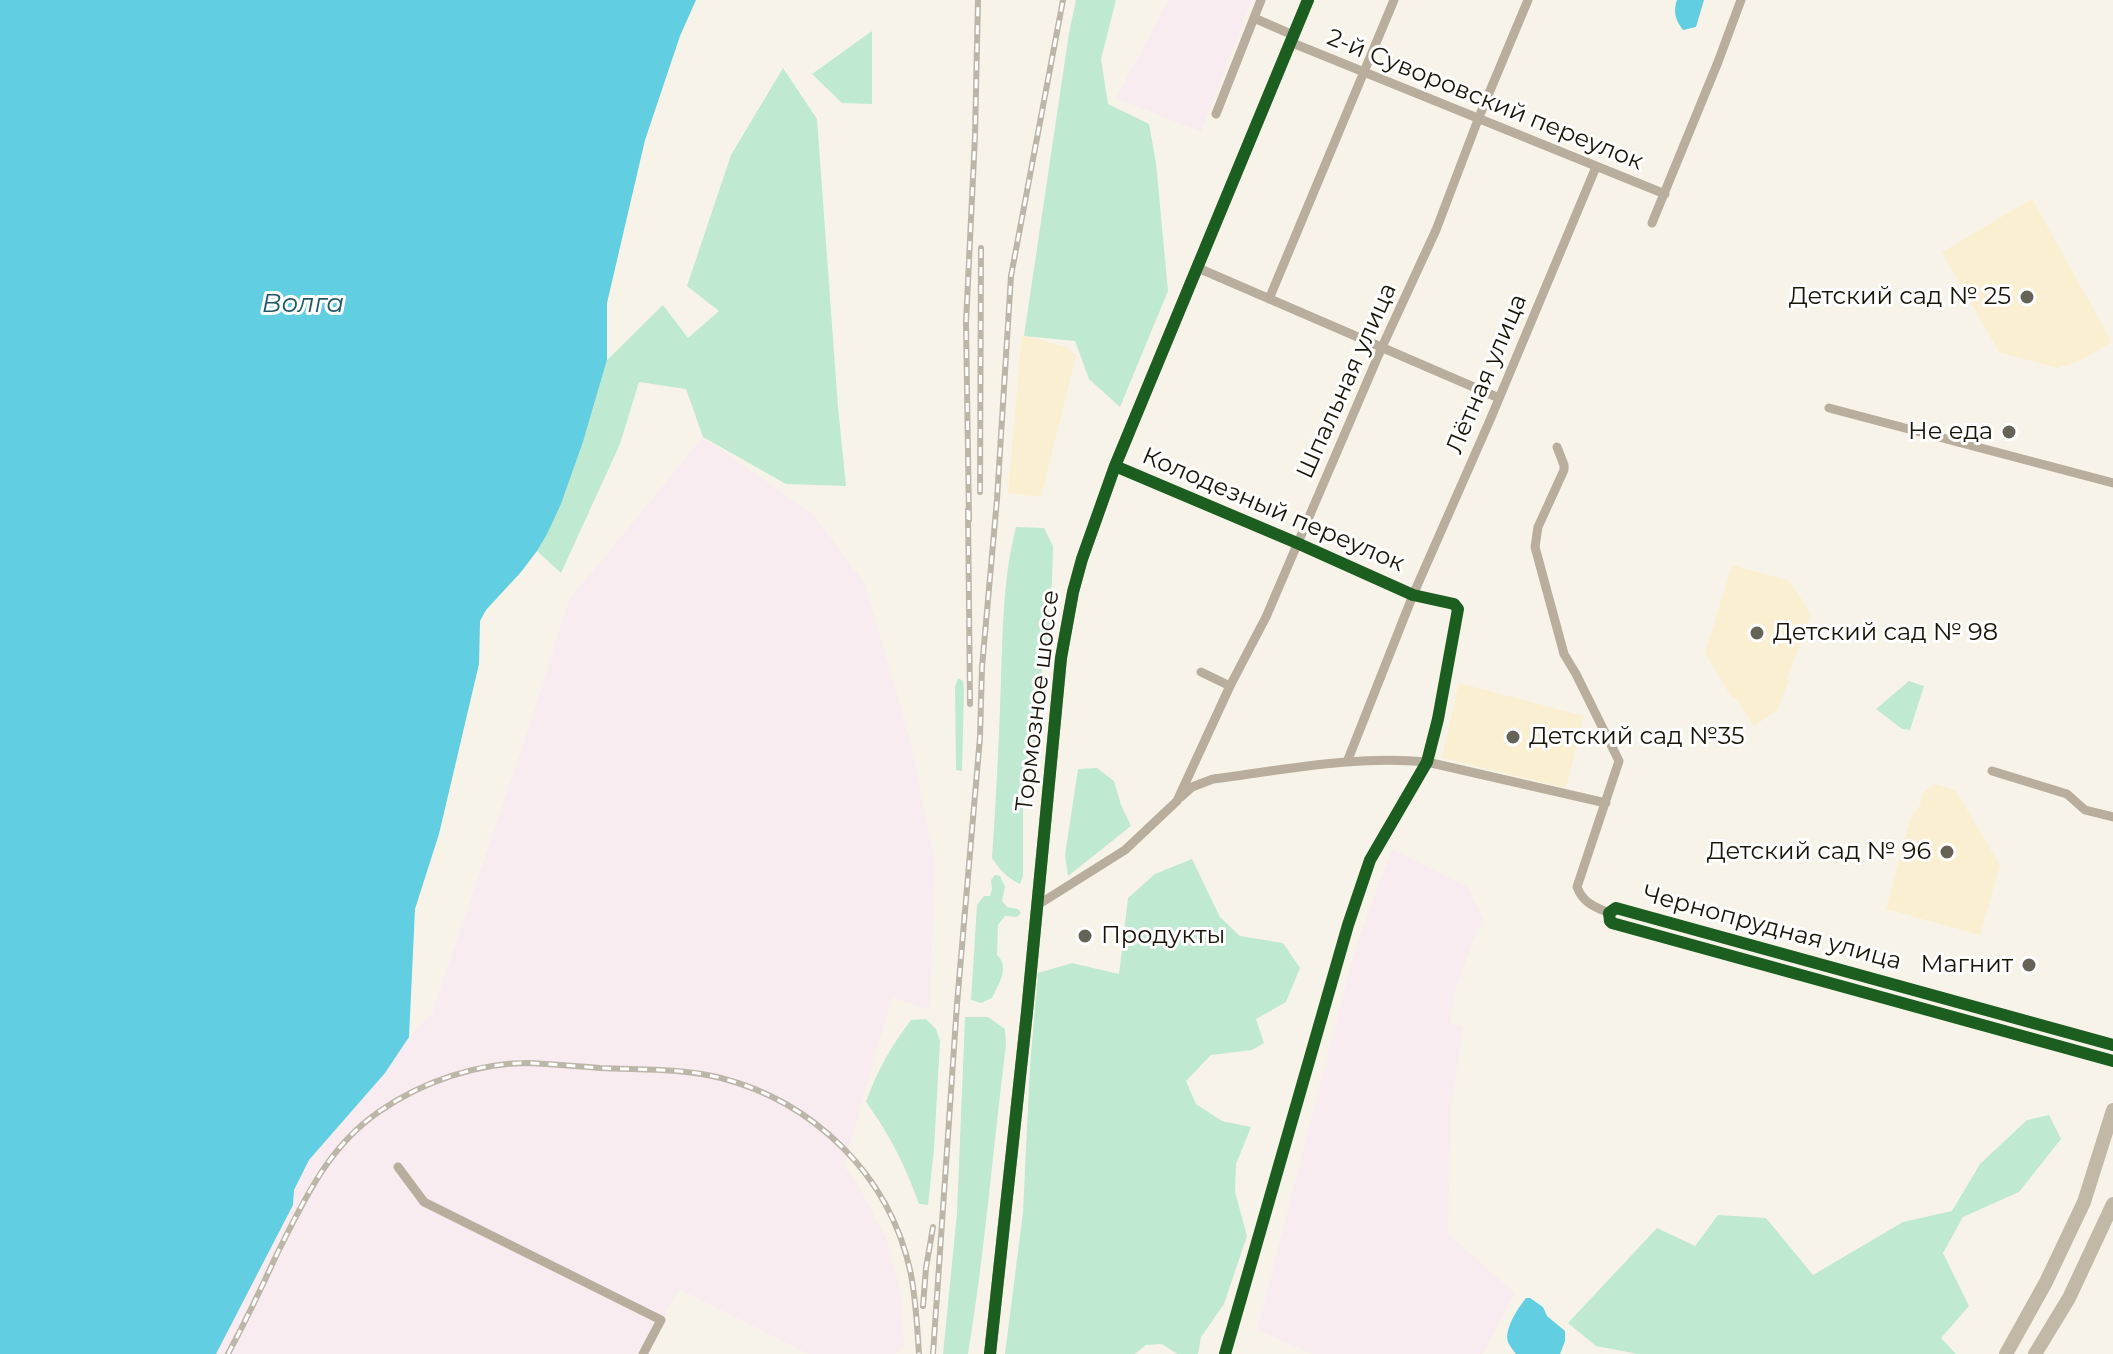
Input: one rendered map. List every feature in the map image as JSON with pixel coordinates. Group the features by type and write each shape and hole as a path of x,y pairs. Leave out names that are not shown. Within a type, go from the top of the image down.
{"main road":[{"path":"2006,1354 2046,1282 2084,1202 2113,1110"},
{"path":"2035,1354 2069,1298 2113,1204"}],"street":[{"path":"1216,114 1261,0"},
{"name":"Тормозное шоссе","path":"990,1354 1065,627 1082,559 1115,466 1308,0"},
{"path":"1269,299 1394,0"},
{"name":"Шпальная улица","path":"1036,906 1125,850 1177,801 1266,617 1436,230 1528,0"},
{"path":"1652,223 1741,0"},
{"name":"2-й Суворовский переулок","path":"1254,18 1363,71 1665,194"},
{"name":"Лётная улица","path":"1347,762 1413,595 1596,167"},
{"path":"1198,268 1499,398"},
{"path":"1829,408 2113,483"},
{"path":"1557,447 1565,468 1538,527 1535,547 1564,654 1619,761 1577,887 1582,898 1591,906 1609,913"},
{"name":"Колодезный переулок","path":"1115,466 1413,595 1454,604 1458,609 1427,762"},
{"path":"1201,672 1230,686"},
{"path":"1177,801 1192,787 1213,779 1347,762 1398,759 1427,762 1606,803"},
{"path":"1225,1354 1348,925 1370,860 1427,762"},
{"path":"1992,771 2067,794 2085,810 2113,817"},
{"name":"Чернопрудная улица","path":"2113,1045 1616,908 1609,913 1612,923 2113,1061"},
{"path":"398,1167 424,1202 661,1320 643,1354"}],"shaded area":[{"path":"1169,0 1252,0 1201,132 1116,98"},
{"name":"Детский сад № 25","path":"2032,199 2112,342 2080,361 2057,368 1999,352 1942,252"},
{"path":"1022,335 1067,347 1076,356 1041,497 1008,493"},
{"path":"703,437 813,514 865,584 909,735 935,861 930,1010 892,997 844,1166 858,1185 886,1238 900,1288 904,1345 896,1354 808,1354 679,1289 643,1354 216,1354 293,1205 294,1190 309,1160 385,1073 409,1037 432,1013 569,600"},
{"name":"Детский сад № 98","path":"1732,565 1790,581 1811,614 1777,711 1754,726 1737,700 1730,695 1705,653"},
{"name":"Детский сад №35","path":"1459,683 1584,716 1566,788 1442,758"},
{"name":"Детский сад № 96","path":"1934,784 1955,790 2000,865 1980,935 1886,909 1910,819 1920,805 1923,793"},
{"path":"1392,849 1468,887 1484,921 1483,928 1478,927 1454,994 1451,1024 1463,1027 1451,1111 1448,1234 1515,1293 1483,1354 1313,1354 1257,1330 1354,952"}],"green space":[{"path":"1076,0 1116,0 1101,59 1108,104 1149,124 1156,163 1168,291 1120,407 1089,379 1075,341 1024,336"},
{"path":"872,31 872,104 842,103 812,74"},
{"path":"783,68 817,119 846,486 786,484 703,437 686,389 639,382 620,444 561,573 537,551 561,504 607,360 663,305 688,338 719,311 687,286 731,155"},
{"path":"1016,527 1044,528 1053,546 1048,606 1050,621 1037,702 1039,738 1023,798 1023,876 1020,884 1004,873 992,858 1004,603"},
{"path":"958,678 963,681 964,689 962,771 956,770 955,687"},
{"path":"1909,681 1924,686 1910,730 1902,729 1876,709"},
{"path":"1097,768 1114,781 1131,826 1068,876 1065,855 1078,769"},
{"path":"1192,859 1220,917 1240,936 1283,943 1300,968 1286,1002 1256,1019 1264,1043 1252,1050 1211,1055 1186,1081 1196,1104 1222,1121 1251,1127 1236,1164 1235,1192 1247,1236 1224,1304 1201,1337 1198,1354 1177,1354 1162,1344 1146,1345 1135,1354 1005,1354 1023,1212 1038,973 1072,963 1119,974 1128,898 1155,874"},
{"path":"995,875 1000,876 1005,887 1002,901 1007,907 1018,909 1021,913 1017,917 1005,916 998,925 997,955 1003,965 1002,976 992,998 981,1003 971,1000 977,905 984,896 990,896 991,880"},
{"path":"965,1017 988,1017 1005,1029 1006,1045 968,1354 943,1354 957,1213"},
{"path":"926,1019 936,1029 940,1041 928,1205 919,1204 896,1151 866,1102 880,1069 911,1020"},
{"path":"2049,1115 2061,1139 2019,1192 1963,1217 1943,1253 1969,1306 1941,1338 1956,1354 1638,1354 1596,1346 1568,1323 1657,1228 1695,1246 1718,1215 1766,1218 1813,1275 1903,1222 1952,1211 1980,1164 2027,1120"}],"water":[{"name":"Волга","path":"0,0 696,0 680,36 645,140 607,303 607,360 583,442 547,534 521,572 486,610 480,621 479,664 439,834 415,909 409,1037 385,1073 309,1160 294,1190 293,1205 216,1354 0,1354"},
{"path":"1677,0 1704,0 1696,27 1683,30 1680,26 1675,12"},
{"path":"1526,1298 1543,1307 1547,1316 1565,1331 1560,1354 1516,1354 1510,1346 1507,1337 1510,1325"}],"railway":[{"path":"969,520 966,323 978,0"},
{"path":"933,1354 1011,276 1063,0"},
{"path":"980,492 981,248"},
{"path":"968,510 970,704"},
{"path":"228,1354 307,1196 331,1158 362,1125 396,1101 432,1083 489,1066 528,1063 676,1071 721,1078 755,1089 816,1124 842,1147 865,1174 885,1203 900,1235 912,1280 919,1354"},
{"path":"923,1306 933,1227"}],"cycle path":[{"path":"990,1354 1061,658 1073,592 1115,466 1308,0"},
{"path":"1115,466 1413,595 1454,604 1458,609 1427,762 1370,860 1348,925 1225,1354"},
{"path":"2113,1045 1616,908 1609,913 1612,923 2113,1061"}],"place":[{"name":"Детский сад № 25","path":"2027,297"},
{"name":"Не еда","path":"2009,432"},
{"name":"Детский сад № 98","path":"1757,633"},
{"name":"Детский сад №35","path":"1513,737"},
{"name":"Детский сад № 96","path":"1947,852"},
{"name":"Продукты","path":"1085,936"},
{"name":"Магнит","path":"2029,965"}]}
